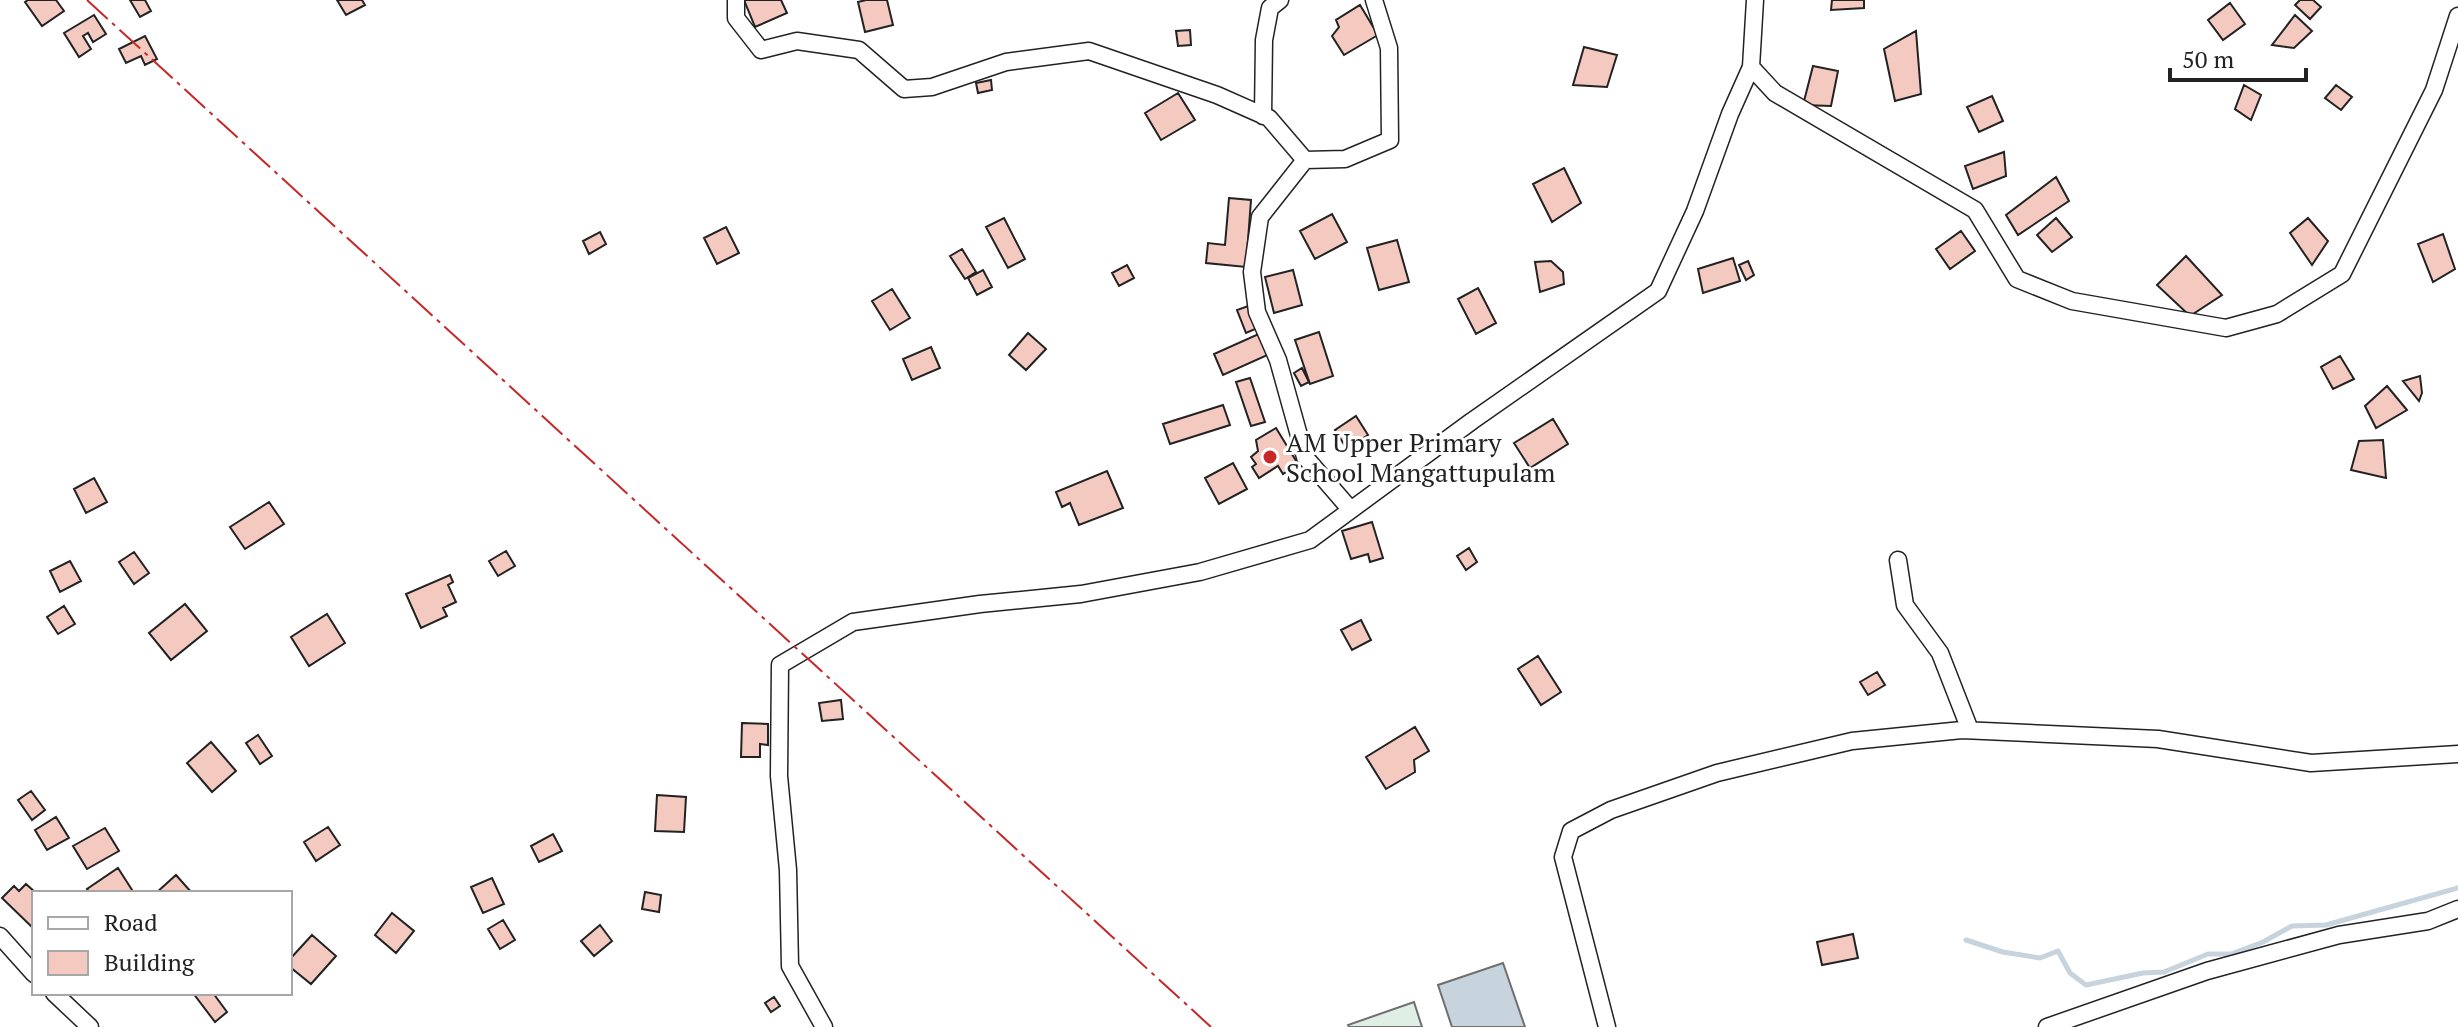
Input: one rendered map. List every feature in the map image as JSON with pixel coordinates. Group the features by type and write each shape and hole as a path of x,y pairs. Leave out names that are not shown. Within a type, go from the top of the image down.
{"street":[{"path":"736,0 736,18 761,50 797,41 859,50 904,89 932,87 1006,62 1089,51 1217,95 1269,118 1305,160"},
{"path":"1263,116 1264,40 1270,8 1280,0"},
{"path":"1305,160 1345,159 1390,140 1389,48 1374,0"},
{"path":"824,1027 790,966 788,870 779,776 780,665 853,622 1081,594 1200,572 1310,540 1658,291 1695,211 1730,114 1751,67 1755,0"},
{"path":"1751,67 1775,93 1975,210 2017,279 2072,301 2226,328 2277,314 2342,274 2434,90 2458,16"},
{"path":"1305,160 1260,217 1253,285 1257,312 1278,360 1305,457 1350,509"},
{"path":"1898,560 1905,605 1940,653 1970,730"},
{"path":"1607,1027 1563,857 1571,831 1611,810 1717,773 1852,741 1970,730 2158,739 2311,763 2458,754"},
{"path":"2047,1027 2207,971 2339,935 2428,921 2458,909"},
{"path":"0,936 32,972"},
{"path":"56,995 90,1027"}],"green space":[{"path":"1414,1002 1422,1027 1348,1025"}],"shaded area":[{"path":"1503,963 1525,1027 1452,1027 1438,985"}],"building":[{"path":"56,0 64,11 42,26 25,2"},
{"path":"130,0 145,0 151,11 140,17"},
{"path":"337,0 362,0 365,5 346,15"},
{"path":"744,0 781,0 787,13 755,27"},
{"path":"887,0 893,25 865,32 858,2"},
{"path":"1832,0 1864,0 1864,8 1831,10"},
{"path":"2300,0 2313,0 2321,7 2310,19 2295,5"},
{"path":"2230,3 2245,24 2223,40 2208,20"},
{"path":"1360,5 1378,35 1344,55 1332,36 1339,27 1336,20"},
{"path":"94,15 106,34 93,42 88,33 83,36 91,49 79,57 64,33"},
{"path":"2295,15 2312,31 2294,48 2272,45"},
{"path":"1190,30 1191,45 1178,46 1176,31"},
{"path":"1916,31 1921,94 1895,101 1884,49"},
{"path":"145,36 157,59 145,65 141,56 126,63 119,49"},
{"path":"1584,47 1617,55 1607,87 1573,85"},
{"path":"1813,66 1838,71 1831,106 1803,105"},
{"path":"991,80 992,90 978,93 976,83"},
{"path":"2244,85 2261,95 2251,120 2235,109"},
{"path":"2336,85 2352,97 2341,110 2325,98"},
{"path":"1178,93 1195,120 1161,140 1145,113"},
{"path":"1992,96 2003,121 1979,132 1967,107"},
{"path":"2004,152 2006,176 1973,189 1965,166"},
{"path":"1564,168 1581,203 1552,222 1533,184"},
{"path":"2056,177 2069,201 2018,235 2006,215"},
{"path":"1229,198 1251,200 1246,267 1206,263 1208,243 1225,245"},
{"path":"1332,214 1347,242 1315,259 1300,231"},
{"path":"1004,218 1025,259 1008,268 986,227"},
{"path":"2056,218 2072,237 2052,252 2037,235"},
{"path":"2308,218 2328,241 2312,265 2290,233"},
{"path":"726,227 739,253 717,264 704,238"},
{"path":"1961,231 1975,251 1950,269 1936,249"},
{"path":"600,232 606,244 589,254 583,241"},
{"path":"2443,234 2455,269 2433,282 2418,244"},
{"path":"1397,240 1409,282 1379,290 1367,248"},
{"path":"962,249 976,272 965,279 950,256"},
{"path":"2186,256 2222,295 2190,316 2157,285"},
{"path":"1733,258 1740,281 1703,293 1698,269"},
{"path":"1551,261 1563,272 1564,284 1540,292 1535,262"},
{"path":"1748,261 1754,275 1746,280 1739,265"},
{"path":"1127,265 1134,278 1119,286 1112,273"},
{"path":"983,270 992,287 977,295 968,278"},
{"path":"1293,270 1302,305 1274,313 1265,277"},
{"path":"1478,288 1496,323 1476,334 1458,299"},
{"path":"892,289 910,318 890,330 872,301"},
{"path":"1251,305 1260,327 1246,333 1237,310"},
{"path":"1263,332 1272,353 1223,375 1214,354"},
{"path":"1319,332 1333,376 1310,384 1295,340"},
{"path":"1028,333 1046,349 1026,370 1009,355"},
{"path":"931,347 940,368 912,380 903,359"},
{"path":"2340,356 2354,379 2333,389 2321,367"},
{"path":"1302,368 1309,382 1301,386 1294,373"},
{"path":"2420,376 2422,393 2419,401 2403,381"},
{"path":"1250,378 1265,422 1251,426 1236,382"},
{"path":"2387,386 2407,410 2376,428 2365,406"},
{"path":"1223,405 1230,425 1170,444 1163,424"},
{"path":"1356,416 1368,435 1347,449 1335,430"},
{"path":"1553,419 1568,444 1530,468 1514,443"},
{"path":"1276,428 1298,464 1283,474 1278,466 1259,478 1252,467 1256,464 1251,457 1258,451 1256,440"},
{"path":"2383,440 2386,478 2351,470 2359,441"},
{"path":"1233,463 1247,489 1219,504 1205,478"},
{"path":"1107,471 1123,508 1079,525 1070,503 1062,507 1056,492"},
{"path":"94,478 107,502 86,513 74,489"},
{"path":"269,502 284,524 245,549 230,527"},
{"path":"1372,522 1383,558 1370,562 1368,554 1351,559 1342,531"},
{"path":"1469,548 1477,562 1466,570 1457,556"},
{"path":"506,551 515,566 498,576 489,561"},
{"path":"134,552 149,573 134,584 119,562"},
{"path":"70,561 81,581 60,592 50,571"},
{"path":"450,575 453,582 448,585 456,602 443,608 447,616 421,628 406,594"},
{"path":"185,604 207,631 171,660 149,633"},
{"path":"64,606 75,624 58,634 47,617"},
{"path":"327,614 345,643 309,666 291,637"},
{"path":"1361,620 1371,640 1352,650 1341,630"},
{"path":"1538,656 1561,692 1541,705 1518,669"},
{"path":"1877,672 1885,685 1868,695 1860,682"},
{"path":"841,700 843,719 822,721 819,703"},
{"path":"742,723 768,724 768,745 760,744 760,757 741,757"},
{"path":"1415,727 1429,751 1414,760 1415,772 1386,789 1366,757"},
{"path":"258,735 272,756 260,764 246,743"},
{"path":"211,742 236,771 212,792 187,763"},
{"path":"31,791 45,810 32,820 18,800"},
{"path":"657,795 686,797 684,832 655,831"},
{"path":"56,817 69,838 47,850 35,830"},
{"path":"328,827 340,845 316,861 304,842"},
{"path":"105,828 119,851 87,869 73,846"},
{"path":"553,834 562,851 539,862 531,846"},
{"path":"118,868 133,891 88,891 87,889"},
{"path":"176,875 190,891 158,891"},
{"path":"492,878 504,904 483,913 471,887"},
{"path":"26,884 34,891 32,927 2,898 14,886 19,891"},
{"path":"645,892 661,895 659,912 642,909"},
{"path":"392,913 414,931 396,953 375,935"},
{"path":"503,920 515,940 500,949 488,929"},
{"path":"600,925 612,941 594,956 581,941"},
{"path":"1853,934 1858,958 1822,965 1817,942"},
{"path":"312,935 336,956 311,984 292,969 292,957"},
{"path":"195,995 214,995 227,1012 215,1022"},
{"path":"774,997 780,1006 771,1012 765,1003"}],"waterway":[{"path":"1966,940 2003,952 2040,958 2058,951 2070,973 2086,985 2143,973 2164,972 2208,954 2231,954 2263,942 2292,926 2326,925 2458,888"}],"power":[{"path":"87,0 1211,1027"}],"place":[{"name":"AM Upper Primary School Mangattupulam","path":"1270,457"}]}
